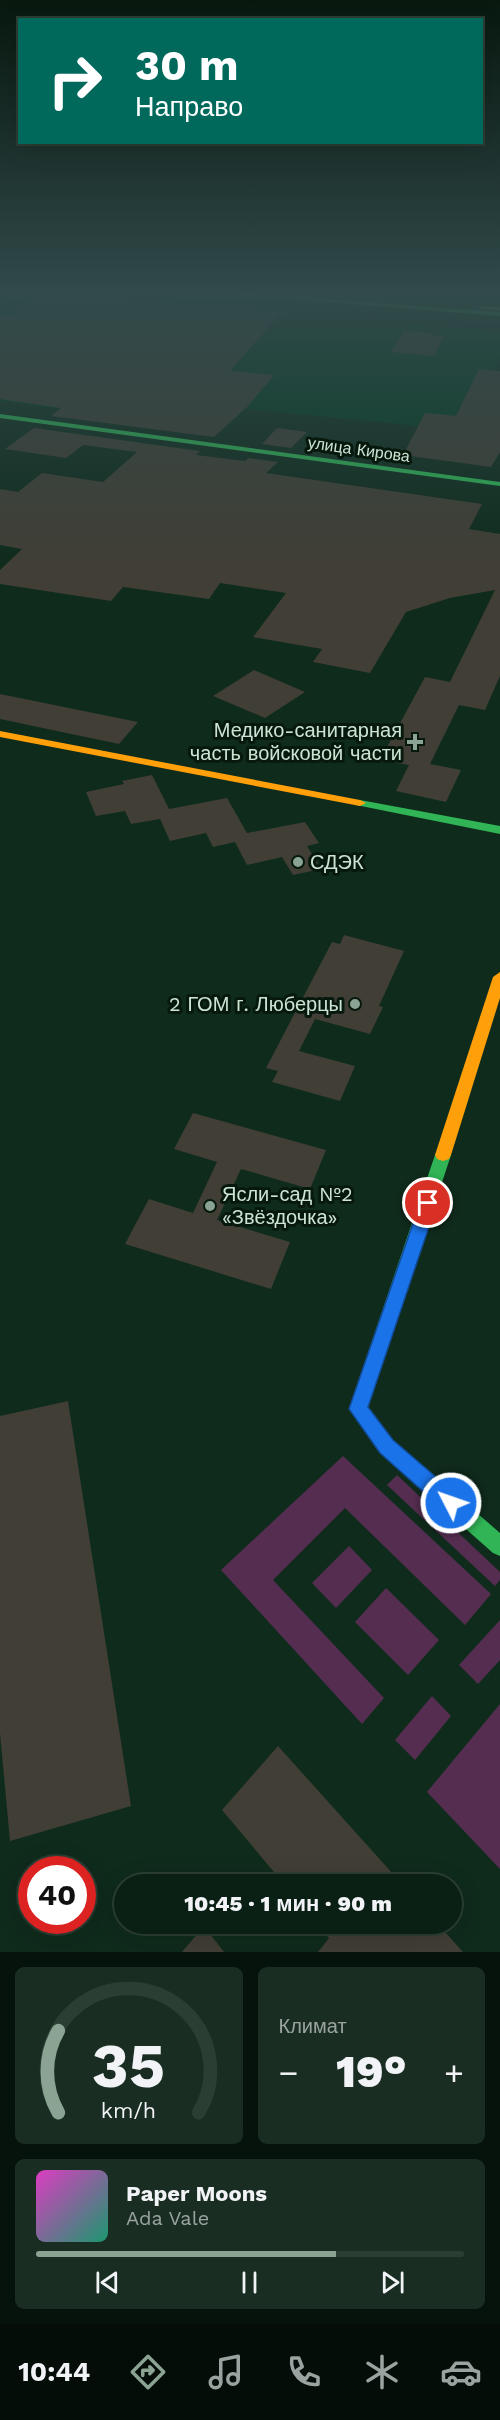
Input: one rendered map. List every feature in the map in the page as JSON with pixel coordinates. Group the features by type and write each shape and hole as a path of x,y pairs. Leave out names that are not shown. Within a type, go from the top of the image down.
{"main road":[{"name":"улица Кирова","path":"0,416 500,484"},
{"path":"0,734 500,830"},
{"path":"500,977 443,1159 358,1409 386,1446 500,1546"}],"shaded area":[{"path":"0,384 472,384 456,416 418,426 246,409 222,430 0,401"},
{"path":"343,1456 491,1594 465,1625 345,1508 273,1580 384,1698 362,1724 221,1570"},
{"path":"397,1475 500,1572 500,1580 495,1586 387,1485"},
{"path":"349,1546 372,1570 336,1608 312,1583"},
{"path":"386,1588 439,1640 408,1675 355,1622"},
{"path":"500,1620 500,1660 478,1684 459,1665"},
{"path":"432,1696 451,1716 415,1760 395,1740"},
{"path":"500,1704 500,1869 427,1792"}],"building":[{"path":"0,384 266,384 248,406 214,437 51,416 61,408 0,399"},
{"path":"472,384 500,384 500,452 491,467 403,455 425,413 456,416"},
{"path":"34,428 200,451 196,455 245,461 248,458 278,462 266,473 482,504 469,529 500,534 500,676 485,710 459,705 430,764 461,770 446,802 396,791 409,765 380,760 425,677 450,682 495,590 450,598 406,612 370,673 313,662 322,649 253,637 286,593 220,583 209,599 123,587 111,601 0,584 0,570 22,549 0,545 0,489 18,492 42,473 103,482 137,452 83,445 66,458 5,449"},
{"path":"277,428 307,432 291,448 262,444"},
{"path":"254,670 305,692 265,718 213,696"},
{"path":"0,694 138,722 119,744 0,719"},
{"path":"152,775 169,809 227,798 247,833 305,822 319,843 307,846 321,869 293,875 282,857 247,865 235,842 213,847 206,833 170,841 160,819 131,824 125,811 96,816 86,792"},
{"path":"344,935 404,951 379,1006 383,1007 370,1034 315,1019 299,1051 355,1066 340,1101 272,1082 278,1071 266,1068 332,942 340,944"},
{"name":"Ясли-сад №2 «Звёздочка»","path":"193,1113 326,1150 310,1189 241,1169 217,1220 290,1242 271,1289 125,1244 149,1199 193,1213 217,1162 174,1149"},
{"path":"68,1401 131,1806 10,1841 0,1733 0,1416"},
{"path":"278,1746 393,1874 276,1874 222,1810"},
{"path":"197,1934 210,1934 224,1952 182,1952"},
{"path":"326,1934 447,1934 463,1952 318,1952 329,1938"}],"traffic: fast":[{"path":"0,416 500,484"},
{"path":"360,803 500,830"},
{"path":"443,1155 358,1409 386,1446 500,1546"}],"traffic: slow":[{"path":"0,734 360,803"},
{"path":"443,1155 500,977"}],"place":[{"name":"Медико-санитарная часть войсковой части","path":"415,742"},
{"name":"СДЭК","path":"298,862"},
{"name":"2 ГОМ г. Люберцы","path":"355,1004"},
{"name":"Ясли-сад №2 «Звёздочка»","path":"210,1206"}],"route":[{"path":"428,1203 358,1409 386,1446 451,1503"}]}
